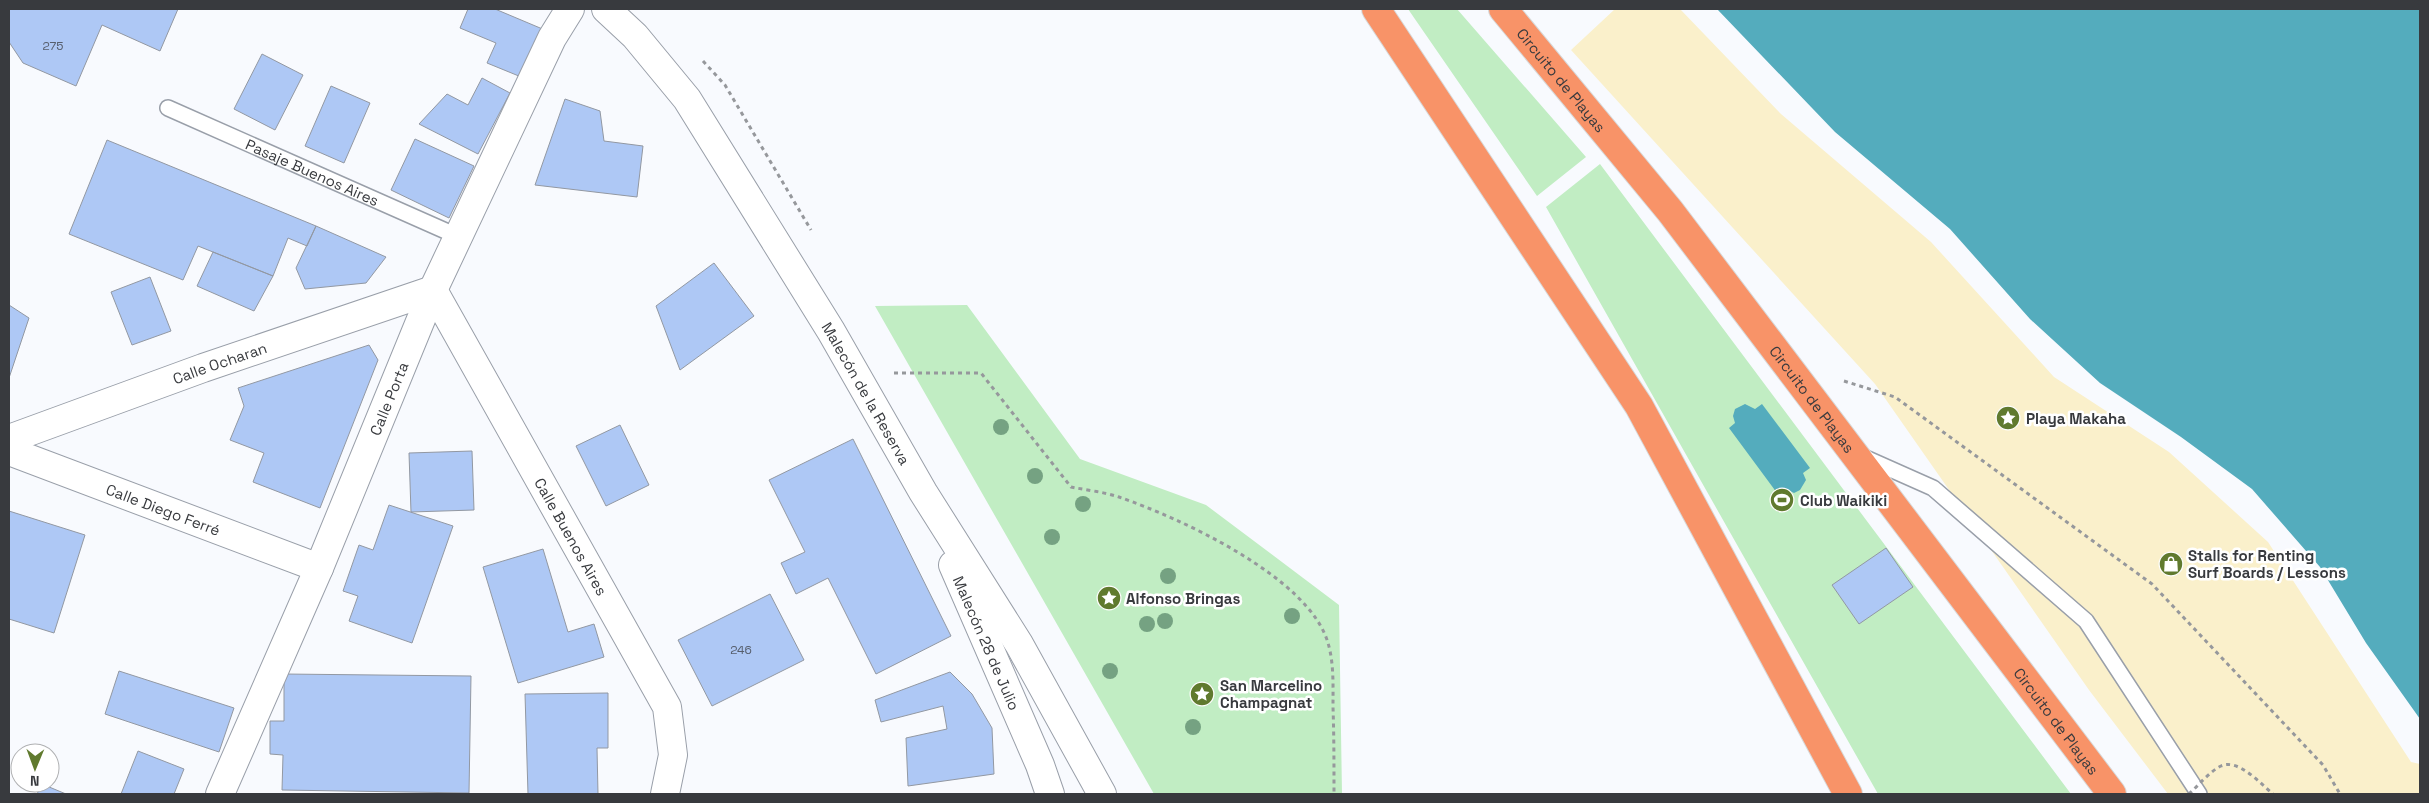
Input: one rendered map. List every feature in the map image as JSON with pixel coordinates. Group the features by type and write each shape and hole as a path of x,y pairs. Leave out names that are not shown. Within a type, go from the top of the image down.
{"highway":[{"path":"1376,9 1639,406 1848,794"},
{"name":"Circuito de Playas","path":"1503,9 1670,211 1850,451 1934,558 2112,794"}],"street":[{"name":"Calle Porta","path":"220,794 319,568 457,236 552,38 570,9"},
{"name":"Malecón de la Reserva","path":"606,9 635,36 687,99 859,380 923,492 1019,644 1102,794"},
{"name":"Calle Ocharan","path":"9,439 203,368 433,290"},
{"name":"Calle Buenos Aires","path":"433,290 666,707 673,755 665,794"},
{"name":"Calle Diego Ferré","path":"9,451 319,568"},
{"name":"Malecón 28 de Julio","path":"923,492 1040,765 1050,794"}],"lane":[{"name":"Pasaje Buenos Aires","path":"168,108 457,236"},
{"path":"1850,451 1933,488 2086,621 2199,794"}],"path":[{"path":"859,380 894,372 981,373 1071,487 1117,497 1164,515 1222,544 1275,578 1302,599 1318,619 1328,643 1333,677 1334,794"},
{"path":"1840,380 1895,397 2152,584 2323,765 2340,794"},
{"path":"2189,794 2220,766 2229,764 2238,766 2273,794"}],"green space":[{"path":"1408,9 1457,9 1586,157 1537,196"},
{"name":"Club Waikiki","path":"1600,164 2071,794 1878,794 1546,207"},
{"path":"967,305 1080,459 1206,505 1339,605 1342,794 1154,794 875,306"}],"sand":[{"name":"Playa Makaha","path":"1615,9 1680,9 1781,114 1931,242 2054,377 2169,452 2268,542 2411,762 2420,764 2420,794 2168,794 2089,690 1875,384 1571,50"}],"water":[{"path":"1717,9 2420,9 2420,719 2366,643 2320,567 2252,489 2181,437 2100,383 2030,319 1950,229 1835,132"},
{"path":"1745,404 1755,409 1762,404 1810,468 1803,473 1806,480 1800,490 1794,493 1784,488 1777,493 1729,428 1735,423 1733,416 1735,409"}],"building":[{"path":"9,9 178,9 160,51 102,25 76,86 23,63 9,42"},
{"path":"468,9 495,9 552,33 531,81 487,63 496,43 460,28"},
{"path":"262,54 303,75 275,130 234,109"},
{"path":"482,78 510,93 478,154 419,124 447,94 468,105"},
{"path":"331,86 370,103 344,163 305,146"},
{"path":"565,99 600,111 604,141 643,146 637,197 535,185"},
{"path":"415,139 474,166 449,218 391,190"},
{"path":"107,140 316,226 307,246 288,238 273,276 198,246 183,280 69,234"},
{"path":"316,226 386,257 366,283 305,289 296,268"},
{"path":"213,252 273,276 254,311 197,286"},
{"path":"714,263 754,316 680,370 656,306"},
{"path":"150,277 171,331 132,345 111,292"},
{"path":"9,305 29,318 9,378"},
{"path":"369,345 378,360 320,508 253,482 264,453 230,440 244,406 238,388"},
{"path":"620,425 649,485 606,506 576,446"},
{"path":"853,439 951,636 876,674 828,578 796,594 781,563 805,552 769,480"},
{"path":"472,451 474,510 411,512 409,453"},
{"path":"389,505 453,526 412,643 349,621 358,596 343,591 359,545 373,550"},
{"path":"9,511 85,535 54,633 9,619"},
{"path":"1886,548 1913,587 1859,624 1832,585"},
{"path":"543,549 568,632 594,624 604,657 518,683 483,567"},
{"path":"770,594 804,660 712,706 678,640"},
{"path":"119,671 234,708 219,752 105,714"},
{"path":"950,672 972,694 992,728 994,774 908,786 906,738 947,729 943,706 881,722 875,700"},
{"path":"284,674 471,676 469,793 282,790 283,755 270,754 270,721 284,721"},
{"path":"608,693 608,748 597,748 598,794 528,794 525,694"},
{"path":"138,751 184,769 174,794 121,794"},
{"path":"60,792 66,794 37,794"}],"place":[{"name":"Playa Makaha","path":"2008,418"},
{"name":"Club Waikiki","path":"1782,500"},
{"name":"Stalls for Renting Surf Boards / Lessons","path":"2171,564"},
{"name":"Alfonso Bringas","path":"1109,598"},
{"name":"San Marcelino Champagnat","path":"1202,694"}]}
